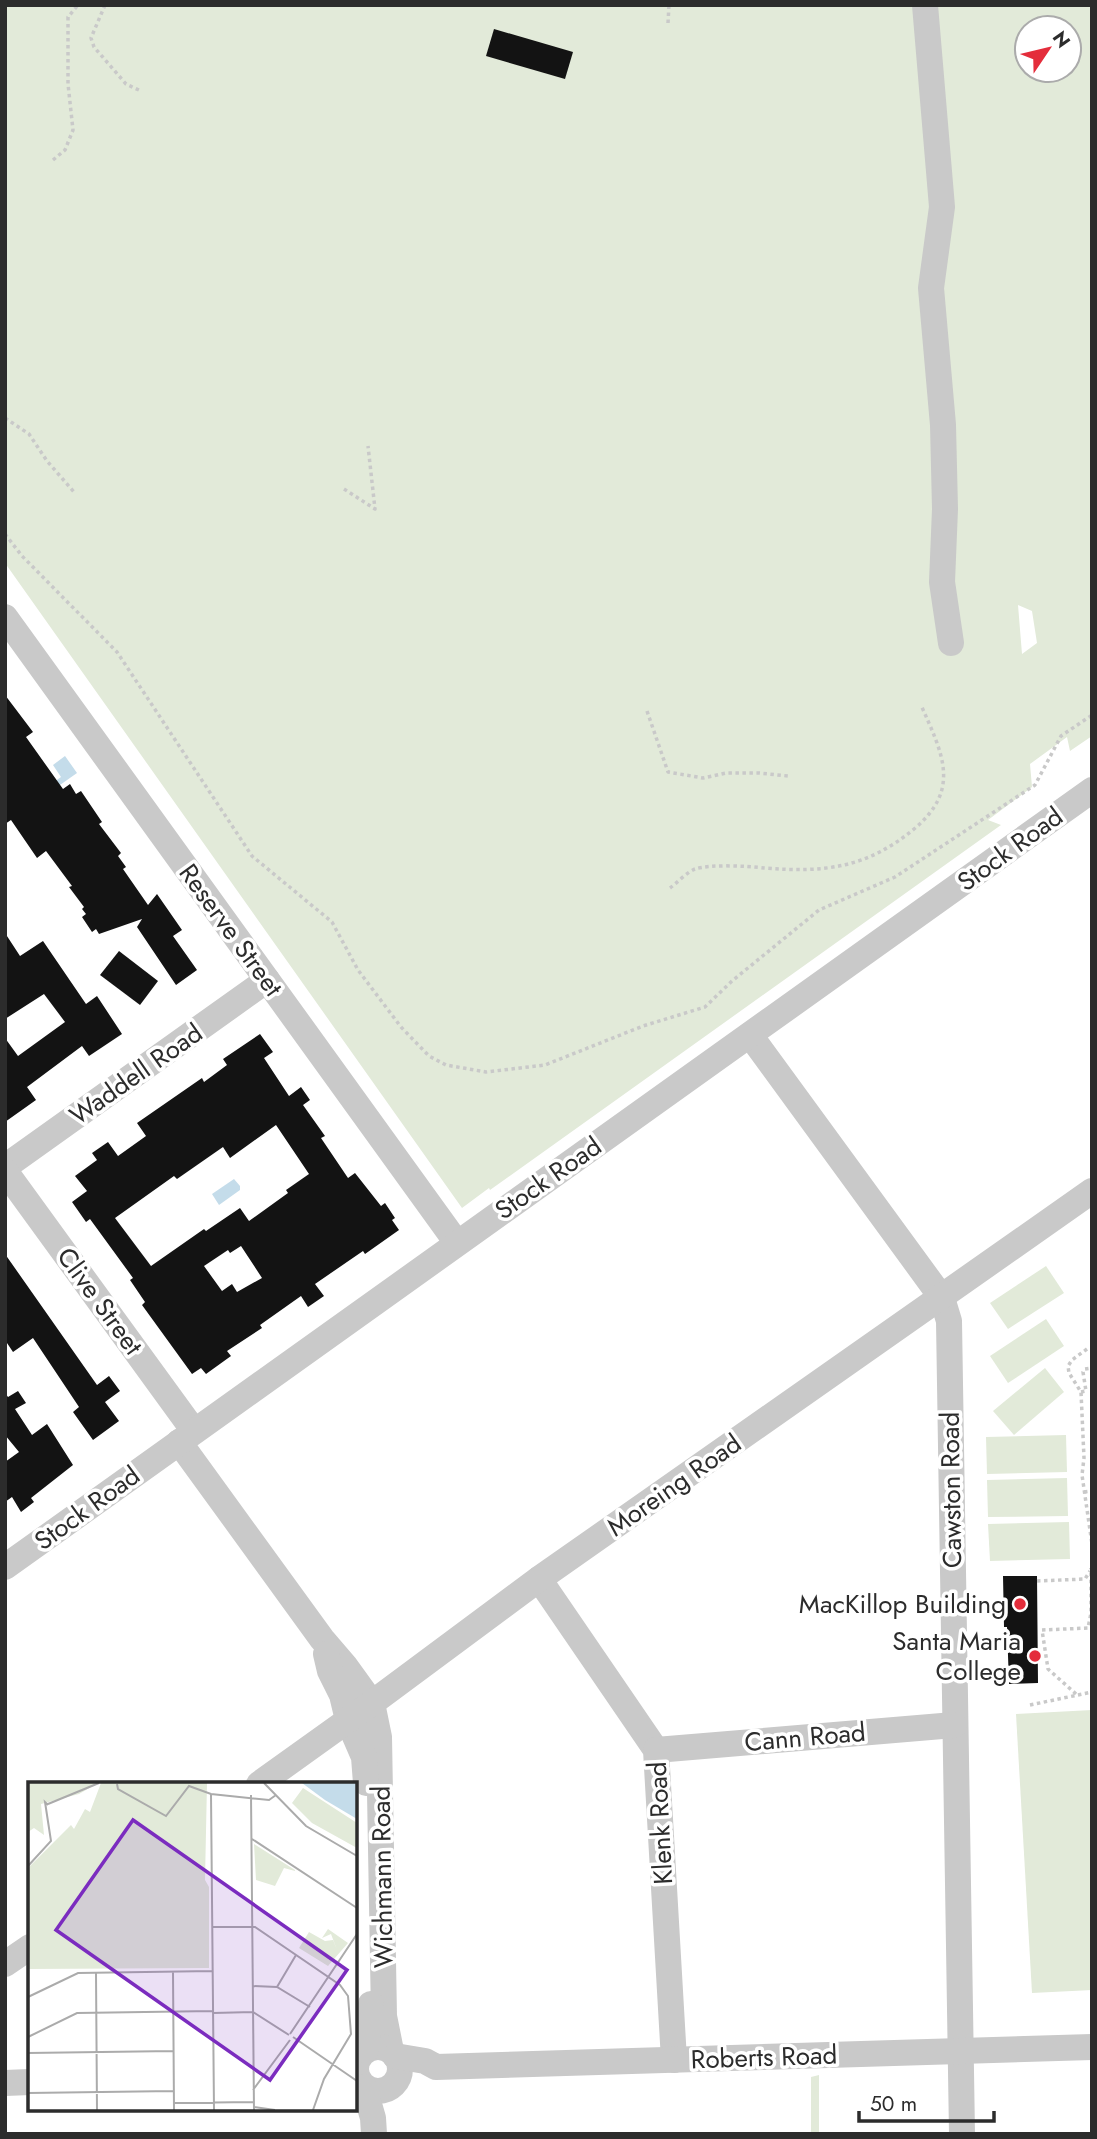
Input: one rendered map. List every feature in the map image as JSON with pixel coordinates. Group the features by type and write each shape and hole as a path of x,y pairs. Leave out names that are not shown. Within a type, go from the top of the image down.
{"street":[{"path":"925,5 942,207 931,288 943,425 945,509 942,582 951,643"},
{"name":"Reserve Street","path":"5,617 457,1243"},
{"name":"Stock Road","path":"5,1567 1092,790"},
{"name":"Waddell Road","path":"5,1169 267,980"},
{"name":"Cawston Road","path":"750,1035 942,1298 949,1321 962,2134"},
{"name":"Clive Street","path":"5,1169 322,1639 372,1703"},
{"name":"Moreing Road","path":"262,1782 539,1579 1092,1191"},
{"name":"Klenk Road","path":"539,1579 656,1749 674,2060"},
{"name":"Clive Street","path":"322,1639 330,1671 342,1695 348,1720"},
{"name":"Wichmann Road","path":"368,2066 384,2016 379,1737 372,1703"},
{"name":"Wichmann Road","path":"348,1720 364,1757 366,1773 372,1998 368,2066 374,2134"},
{"name":"Cann Road","path":"656,1749 954,1725"},
{"path":"5,1964 28,1948"},
{"name":"Roberts Road","path":"436,2067 427,2076 394,2084 379,2091 368,2066 425,2061 436,2067 1092,2047"},
{"path":"5,2083 28,2082"},
{"path":"388,2134 394,2084"}],"path":[{"path":"53,160 65,150 73,130 68,84 68,18 78,5"},
{"path":"105,5 91,38 94,47 126,84 141,90"},
{"path":"668,23 669,5"},
{"path":"5,418 29,434 47,461 74,492"},
{"path":"344,489 375,509 368,446"},
{"path":"5,534 22,556 117,652 252,856 332,922 358,970 401,1027 429,1056 446,1065 486,1072 545,1065 643,1026 705,1007 732,981 819,910 895,877 1035,785 1060,736 1092,716"},
{"path":"670,888 695,869 745,866 811,870 856,863 892,847 924,821 942,791 945,773 938,744 921,705"},
{"path":"647,711 668,772 703,778 726,773 788,776"},
{"path":"1087,1349 1068,1366 1069,1373 1081,1392 1084,1492 1092,1544"},
{"path":"1081,1392 1086,1391 1083,1371 1092,1368"},
{"path":"1084,1492 1092,1491"},
{"path":"1037,1581 1085,1579 1091,1568"},
{"path":"1076,1694 1048,1669 1042,1630 1088,1628 1091,1614 1091,1568"},
{"path":"1030,1704 1092,1692"}],"green space":[{"path":"5,5 1092,5 1092,736 1070,751 1067,737 1030,764 1032,787 988,820 1001,825 462,1208 5,563","holes":["1018,605 1032,611 1037,643 1022,654"]},
{"path":"1046,1266 1064,1293 1008,1329 990,1303"},
{"path":"1046,1319 1064,1346 1008,1383 990,1356"},
{"path":"1045,1368 1064,1392 1014,1435 993,1411"},
{"path":"1066,1435 1067,1472 987,1474 986,1437"},
{"path":"1067,1478 1068,1516 988,1517 987,1480"},
{"path":"1069,1522 1070,1559 990,1561 988,1524"},
{"path":"1092,1710 1092,1990 1032,1993 1016,1714"},
{"path":"819,2075 819,2134 811,2134 811,2077"}],"water":[{"path":"65,756 77,773 50,792 47,787 61,777 53,765"},
{"path":"234,1179 240,1190 219,1205 212,1194"}],"building":[{"path":"494,29 573,52 565,79 486,56"},
{"path":"5,695 33,732 26,737 63,789 70,784 76,794 81,791 102,822 99,824 121,853 118,856 126,867 123,869 148,905 157,894 182,930 173,936 197,970 176,985 137,927 142,919 99,934 96,929 92,932 82,917 86,914 82,909 84,907 46,851 37,858 11,820 5,824"},
{"path":"5,933 20,956 43,941 86,1004 97,996 122,1034 89,1056 82,1046 27,1087 36,1100 5,1122 5,1038 18,1056 65,1022 44,994 5,1019"},
{"path":"119,951 158,981 140,1005 100,975"},
{"path":"260,1034 273,1052 264,1058 289,1096 301,1087 310,1100 303,1105 325,1136 321,1138 348,1178 355,1173 381,1206 385,1203 399,1230 315,1284 324,1296 308,1307 301,1296 260,1325 262,1328 227,1351 231,1356 206,1374 201,1368 192,1374 142,1305 145,1302 130,1280 133,1278 90,1219 86,1222 72,1202 87,1191 75,1176 97,1160 92,1153 108,1142 118,1156 146,1136 137,1123 202,1078 204,1082 227,1065 223,1059","holes":["276,1125 309,1174 249,1221 240,1208 151,1266 115,1218 174,1176 177,1179 223,1147 230,1158","241,1246 262,1278 237,1292 232,1284 222,1291 204,1266 228,1250 230,1253"]},
{"path":"5,1254 97,1385 109,1376 120,1391 105,1402 119,1421 93,1440 73,1412 79,1407 33,1338 13,1352 5,1340"},
{"path":"18,1391 26,1403 15,1409 32,1435 47,1424 73,1465 31,1498 34,1502 21,1512 12,1497 5,1502 5,1462 19,1452 5,1435 5,1393 8,1397"},
{"path":"1003,1576 1037,1576 1038,1683 1009,1684"}],"place":[{"name":"MacKillop Building","path":"1020,1604"},
{"name":"Santa Maria College","path":"1035,1656"}]}
